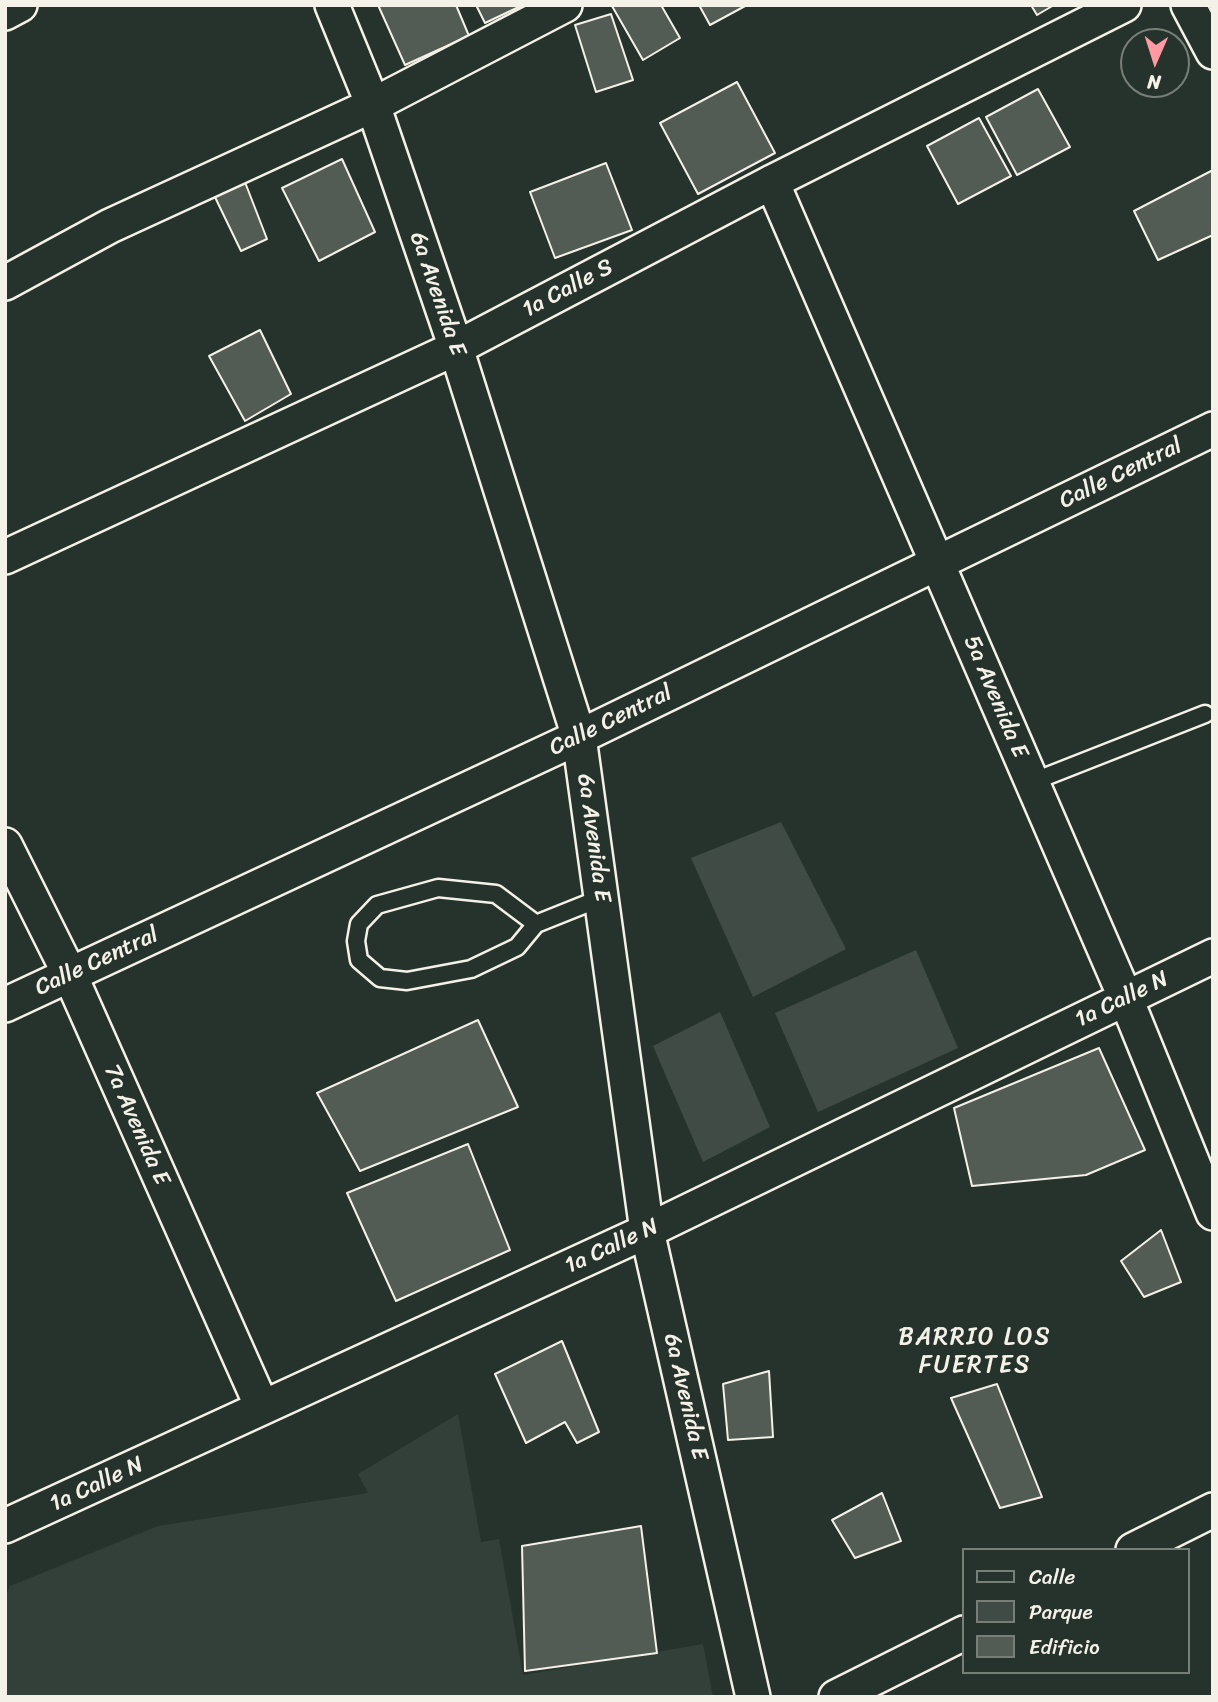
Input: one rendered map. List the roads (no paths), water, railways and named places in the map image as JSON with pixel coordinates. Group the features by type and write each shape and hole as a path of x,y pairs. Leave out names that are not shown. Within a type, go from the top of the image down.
{"street":[{"path":"5,12 20,5"},
{"name":"6a Avenida E","path":"332,5 373,105 456,348 579,737 648,1231 753,1697"},
{"path":"5,283 110,226 373,105 565,5"},
{"name":"1a Calle S","path":"5,557 456,348 772,182 1124,5"},
{"path":"1188,5 1213,51"},
{"name":"5a Avenida E","path":"772,182 1126,999 1213,1213"},
{"name":"Calle Central","path":"5,1005 579,737 1213,429"},
{"name":"7a Avenida E","path":"5,845 69,975 262,1407"},
{"name":"1a Calle N","path":"5,1526 648,1231 1213,956"},
{"path":"1137,1548 1213,1510"},
{"path":"836,1697 962,1634"}],"lane":[{"path":"1032,782 1205,714"},
{"path":"536,924 496,894 438,888 377,905 359,924 356,941 359,960 380,978 407,981 471,969 517,947 536,924 601,898"}],"district":[{"name":"BARRIO LOS FUERTES","path":"975,1352"}]}
